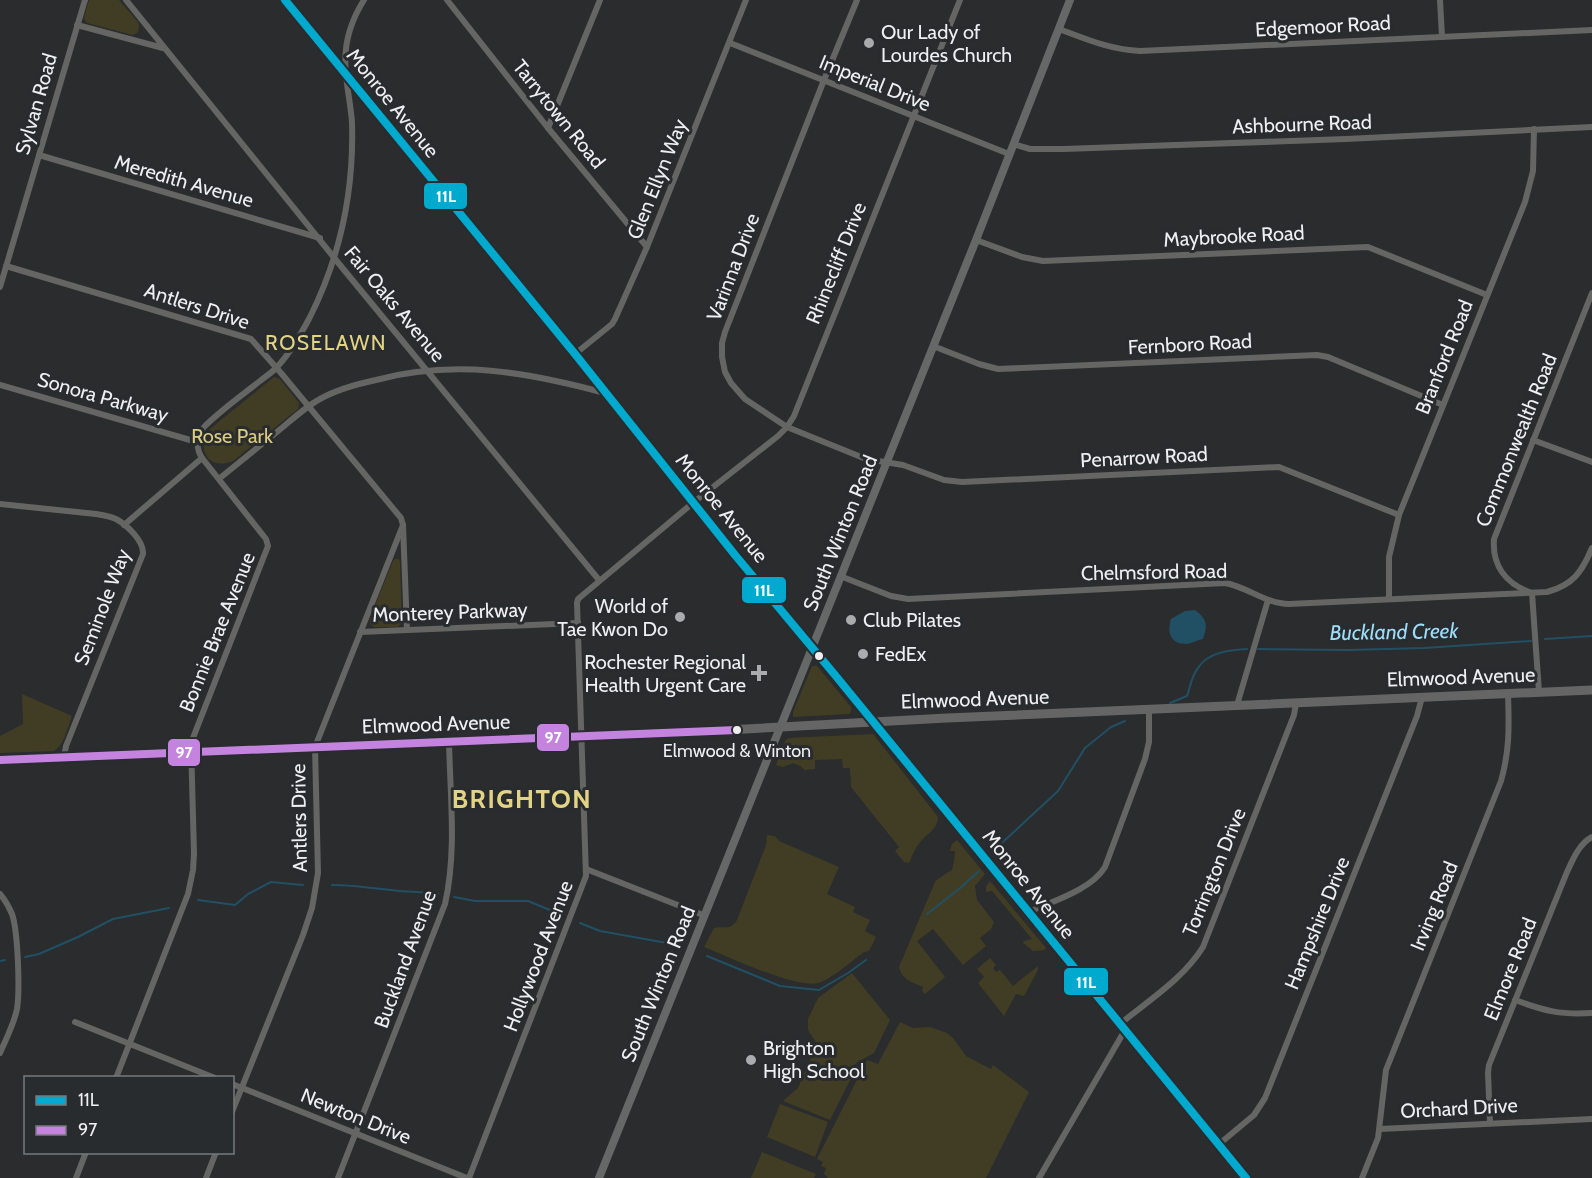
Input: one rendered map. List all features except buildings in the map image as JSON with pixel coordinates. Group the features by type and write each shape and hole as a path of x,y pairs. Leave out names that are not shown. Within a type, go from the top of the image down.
{"main road":[{"name":"Monroe Avenue","path":"285,0 575,354 735,555 762,585 1246,1178"},
{"name":"South Winton Road","path":"599,1178 976,240 1070,0"},
{"name":"Elmwood Avenue","path":"0,760 779,728 873,721 1592,690"}],"street":[{"name":"Sylvan Road","path":"0,287 85,0"},
{"name":"Fair Oaks Avenue","path":"126,0 599,580"},
{"path":"124,525 202,458 197,442 200,433 209,421 277,368 302,332 319,298 334,257 347,199 352,123 345,56 350,31 364,0"},
{"name":"Tarrytown Road","path":"447,0 548,128 647,247"},
{"path":"548,128 600,0"},
{"name":"Glen Ellyn Way","path":"575,354 615,320 647,247 746,0"},
{"name":"Varinna Drive","path":"857,0 729,319 722,343 723,365 728,378 745,399 787,428 866,459 886,463"},
{"name":"Rhinecliff Drive","path":"693,502 778,436 787,428 794,416 960,0"},
{"path":"1440,0 1442,37"},
{"path":"77,25 165,49"},
{"name":"Edgemoor Road","path":"1059,28 1107,47 1132,51 1592,30"},
{"name":"Imperial Drive","path":"729,43 1009,154"},
{"name":"Ashbourne Road","path":"1014,144 1030,148 1076,149 1592,127"},
{"name":"Branford Road","path":"1389,599 1389,557 1399,515 1525,202 1533,171 1534,129"},
{"name":"Meredith Avenue","path":"39,155 320,238"},
{"name":"Maybrooke Road","path":"976,240 1022,257 1043,261 1368,247 1487,295"},
{"name":"Antlers Drive","path":"6,266 248,337 277,368 400,518 403,525 315,747 319,862 315,895 303,935 234,1107"},
{"name":"Commonwealth Road","path":"1532,593 1516,587 1506,578 1496,561 1493,546 1496,532 1592,293"},
{"name":"Fernboro Road","path":"933,346 998,369 1317,355 1328,357 1443,405"},
{"path":"220,478 320,399 366,382 406,373 474,369 512,372 605,393"},
{"name":"Sonora Parkway","path":"0,385 197,442"},
{"path":"1533,440 1592,462"},
{"name":"Bonnie Brae Avenue","path":"116,1076 185,906 191,883 194,854 190,743 268,546 266,539 202,458"},
{"name":"Penarrow Road","path":"886,463 903,465 944,480 962,482 1279,467 1399,515"},
{"name":"Hollywood Avenue","path":"468,1178 584,883 586,869 578,599 693,502"},
{"name":"Seminole Way","path":"0,504 96,514 111,518 124,525 141,543 143,549 143,554 66,746 64,757"},
{"path":"403,525 407,630"},
{"name":"Chelmsford Road","path":"840,576 891,596 908,599 1225,583 1276,603 1289,604 1553,591 1571,582 1580,572 1592,548"},
{"path":"1532,593 1539,692"},
{"path":"1237,705 1268,600"},
{"name":"Monterey Parkway","path":"360,632 578,623"},
{"name":"Irving Road","path":"1380,1129 1386,1070 1501,781 1509,746 1508,693"},
{"name":"Hampshire Drive","path":"1218,1145 1254,1115 1265,1098 1417,716 1422,697"},
{"name":"Torrington Drive","path":"1123,1027 1183,973 1203,947 1294,715 1296,703"},
{"path":"1029,912 1089,884 1105,867 1145,759 1149,742 1149,709"},
{"name":"Buckland Avenue","path":"338,1178 445,904 451,872 452,849 449,741"},
{"name":"Elmore Road","path":"1490,1123 1488,1069 1567,872 1580,848 1586,840 1592,837"},
{"path":"586,869 703,915"},
{"path":"0,894 8,905 14,923 18,1004 0,1053"},
{"path":"1515,1000 1562,1014 1592,1013"},
{"path":"75,1022 212,1076"},
{"path":"1039,1178 1123,1027"},
{"name":"Newton Drive","path":"234,1085 468,1178"},
{"name":"Orchard Drive","path":"1362,1178 1380,1129 1592,1119"},
{"path":"76,1178 85,1154"},
{"path":"206,1178 215,1154"}],"green space":[{"path":"89,0 119,0 138,22 138,32 133,35 87,23 84,18"},
{"name":"Rose Park","path":"274,377 280,379 299,403 298,409 233,461 212,462 205,453 205,433"},
{"path":"395,559 399,559 400,562 402,623 398,627 374,627 370,624 370,618"},
{"path":"812,666 817,666 851,707 849,714 793,717"},
{"path":"22,694 72,716 63,740 54,751 0,753 0,736 23,724"},
{"path":"873,734 938,817 934,828 919,843 909,863 904,862 895,851 899,847 851,787 850,768 843,768 842,759 815,760 815,769 805,770 793,763 783,767 776,765 788,738"},
{"path":"767,835 775,836 779,841 839,867 827,894 855,907 853,912 870,920 865,931 876,937 869,951 864,952 835,974 818,983 808,984 778,977 704,947 714,928 729,927 737,920 766,845"},
{"path":"957,840 985,874 975,886 977,900 994,922 991,929 980,938 986,946 963,965 933,929 917,941 945,977 925,994 922,991 923,987 905,978 899,967 935,882 952,870 955,851 950,851 952,844"},
{"path":"990,881 1046,948 1044,950 1033,951 1023,943 1032,939 992,891 986,892 986,886"},
{"path":"990,958 996,965 993,968 996,972 1000,970 1013,986 1038,966 1024,996 1016,994 1004,1016 978,983 984,977 977,969"},
{"path":"852,973 890,1020 874,1053 856,1063 847,1072 852,1076 830,1120 783,1101 798,1088 817,1044 808,1030 808,1019 818,998"},
{"path":"900,1022 913,1028 930,1027 947,1033 966,1056 991,1069 993,1065 1029,1092 986,1178 828,1178 824,1174 826,1168 821,1166 823,1162 817,1159 867,1060 878,1064"},
{"path":"780,1104 828,1122 815,1157 767,1137"},
{"path":"762,1152 816,1174 814,1178 751,1178"}],"water":[{"path":"1195,610 1202,616 1205,623 1206,630 1203,639 1187,644 1173,640 1169,629 1171,619 1185,611"}],"waterway":[{"name":"Buckland Creek","path":"1545,639 1592,636"},
{"name":"Buckland Creek","path":"1258,649 1424,648 1531,641"},
{"name":"Buckland Creek","path":"1170,703 1187,696 1194,674 1207,658 1227,651 1247,649"},
{"name":"Buckland Creek","path":"997,851 1004,841 1058,791 1085,748 1111,727 1125,721"},
{"name":"Buckland Creek","path":"927,914 979,871"},
{"path":"198,900 235,905 248,894 271,882 303,885"},
{"path":"332,885 438,894"},
{"path":"454,897 475,901 528,901 562,915"},
{"path":"25,957 39,954 113,919 169,908"},
{"path":"580,923 600,931 667,943"},
{"name":"Buckland Creek","path":"707,956 780,986 819,990 866,960"},
{"path":"0,961 5,960"}],"transit line":[{"name":"11L","path":"285,0 575,354 735,555 1246,1178"},
{"name":"97","path":"0,760 737,730"}],"place":[{"name":"Our Lady of Lourdes Church","path":"869,43"},
{"name":"World of Tae Kwon Do","path":"680,617"},
{"name":"Club Pilates","path":"851,620"},
{"name":"FedEx","path":"863,654"},
{"name":"Rochester Regional Health Urgent Care","path":"759,673"},
{"name":"Elmwood & Winton","path":"737,730"},
{"name":"Brighton High School","path":"751,1060"}],"district":[{"name":"ROSELAWN","path":"326,343"},
{"name":"BRIGHTON","path":"522,799"}]}
